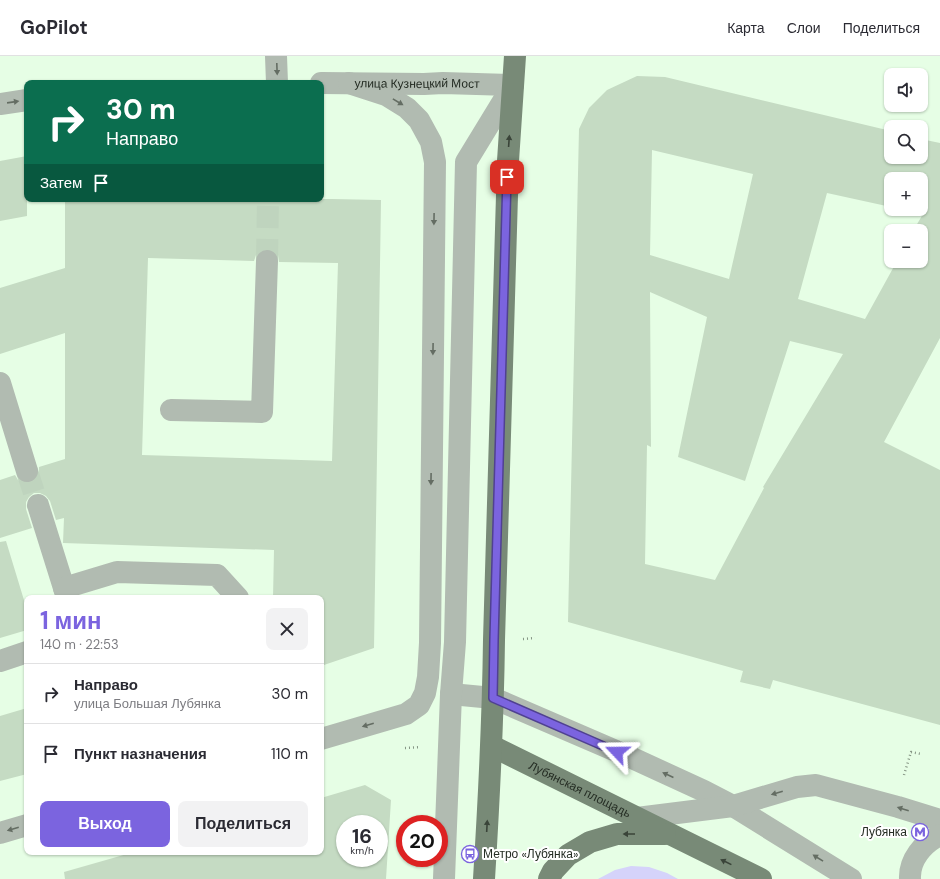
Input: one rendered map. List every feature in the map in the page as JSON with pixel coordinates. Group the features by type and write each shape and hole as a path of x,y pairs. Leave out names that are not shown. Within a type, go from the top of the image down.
{"main road":[{"path":"484,879 492,746 508,161 515,56"},
{"name":"Лубянская площадь","path":"492,746 761,879"},
{"name":"Лубянская площадь","path":"549,879 553,871 568,855 590,842 617,834 668,834"}],"street":[{"path":"276,56 277,80"},
{"path":"324,738 406,714 418,705 425,693 428,677 430,643 435,162 431,142 419,120 407,108 386,95 349,83"},
{"name":"улица Кузнецкий Мост","path":"324,84 443,83 513,85"},
{"path":"444,879 451,694 455,635 466,162 513,85"},
{"path":"0,104 24,100"},
{"path":"171,410 262,412 267,261"},
{"path":"0,382 27,471"},
{"path":"38,505 65,593 117,572 217,575 235,595"},
{"path":"0,661 24,653"},
{"path":"451,694 493,698 630,757 704,791 733,806 851,879"},
{"path":"637,818 733,806 797,787 816,785 940,820"},
{"path":"0,833 24,826"},
{"path":"910,879 909,871 913,861 923,847 940,835"}],"path":[{"path":"523,639 536,638"},
{"path":"405,748 421,747"},
{"path":"904,775 911,752 922,754"}],"shaded area":[{"path":"631,866 649,867 667,873 678,879 598,879 615,870"}],"building":[{"path":"637,76 665,77 884,129 884,164 928,164 928,140 940,143 940,338 884,442 940,470 940,725 773,680 770,689 740,682 743,671 568,622 579,129 589,108 607,90","holes":["652,150 753,174 729,279 650,255","884,172 928,172 928,216 922,216 917,224 928,224 928,268 893,268 865,319 798,299 827,193 884,205","650,292 707,317 678,457 745,481 790,341 843,354 763,487 764,488 715,580 645,564 647,445 651,447"]},
{"path":"24,157 24,202 27,202 27,216 0,221 0,161"},
{"path":"324,199 381,200 374,648 324,665 324,595 273,595 274,550 63,543 64,518 56,520 50,501 46,496 40,493 34,493 26,502 26,509 32,528 0,538 0,480 15,475 18,480 24,483 31,483 36,480 39,474 39,467 65,459 65,333 0,354 0,288 65,268 65,202 324,202","holes":["268,249 274,251 278,255 279,262 338,263 332,461 142,455 148,258 254,261 256,255 261,250"]},
{"path":"6,541 24,600 24,631 0,638 0,542"},
{"path":"24,709 24,775 0,781 0,716"},
{"path":"365,785 391,800 388,847 388,815 336,815 336,867 387,867 386,879 65,879 64,872 124,855 324,855 324,797"}],"tunnel":[{"path":"267,261 268,202"},
{"path":"27,471 38,505"}],"place":[{"name":"Лубянка","path":"920,832"},
{"name":"Метро «Лубянка»","path":"470,854"}],"route":[{"path":"507,177 493,698 617,752"}]}
